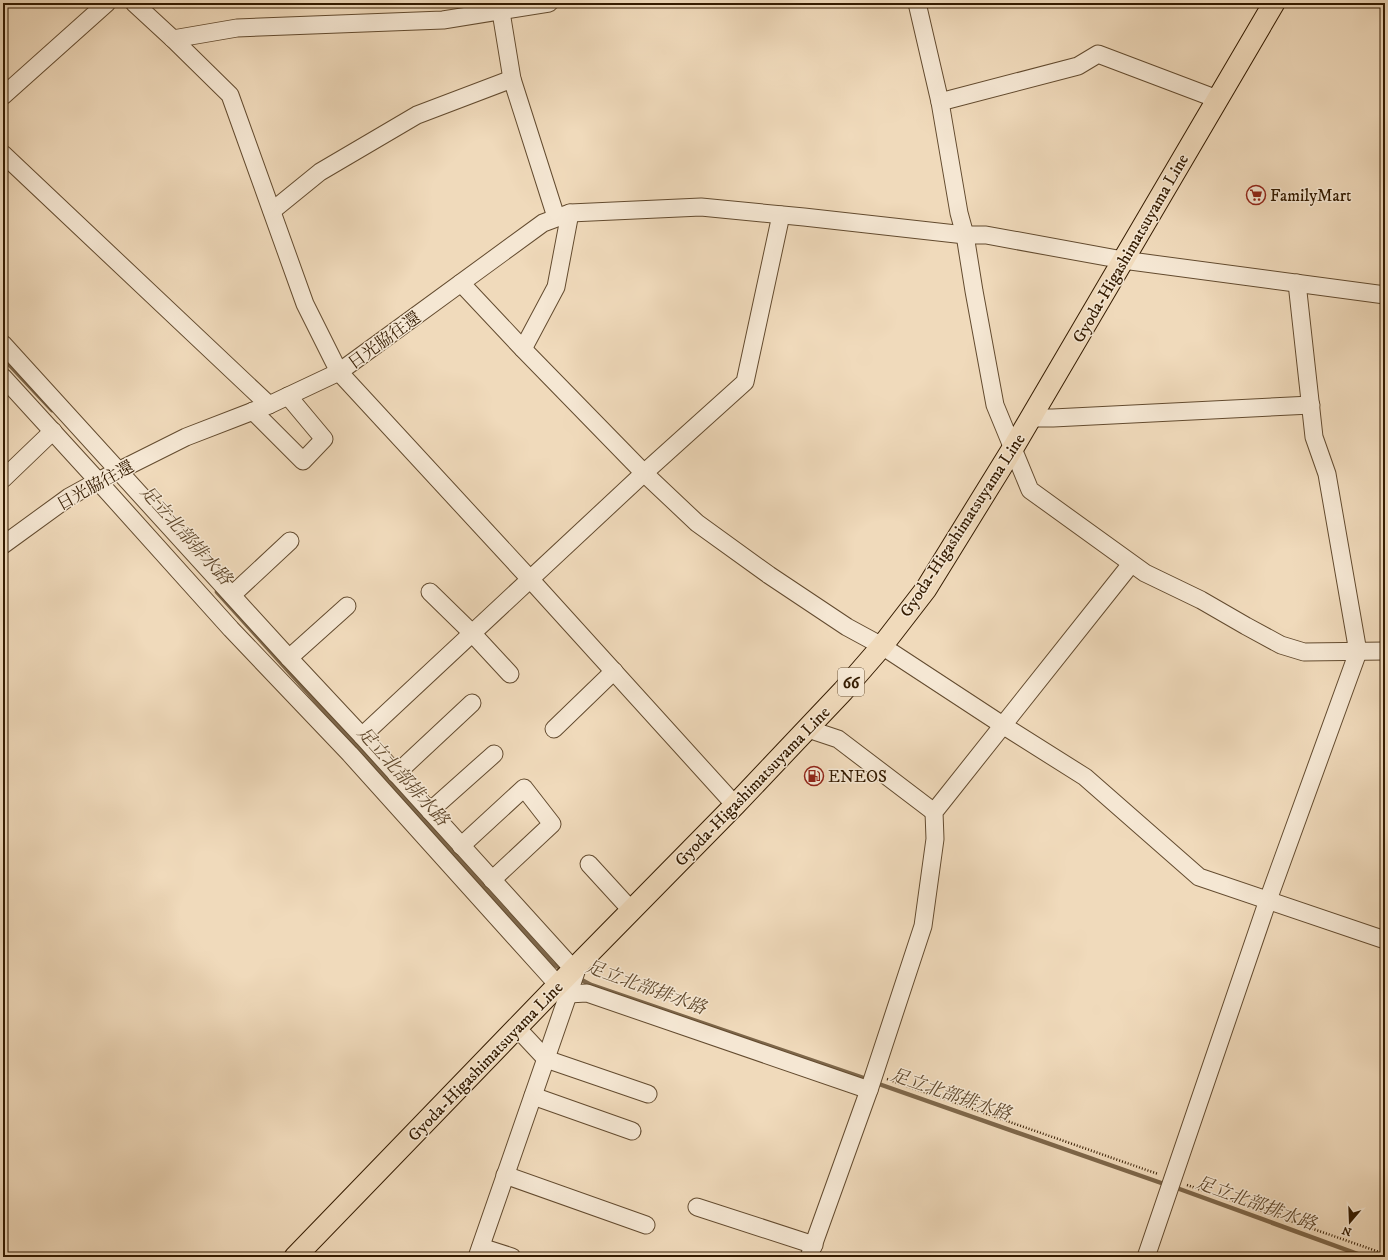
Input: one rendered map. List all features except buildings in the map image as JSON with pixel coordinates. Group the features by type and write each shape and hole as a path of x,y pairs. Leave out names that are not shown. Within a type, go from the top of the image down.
{"main road":[{"name":"Gyoda-Higashimatsuyama Line","path":"295,1257 517,1028 563,990 573,970 808,729 882,646 926,589 1013,448 1274,3"}],"street":[{"path":"3,96 107,3"},
{"path":"134,3 230,95 305,304 339,372 530,579 735,805"},
{"path":"173,39 237,28 442,20 498,6 549,3"},
{"path":"917,3 940,102 959,213 966,235 974,291 995,405 1030,490 1145,573 1201,600 1281,645 1304,652 1385,651"},
{"path":"498,6 512,79 563,215 556,287 523,349"},
{"path":"940,102 1078,66 1098,54 1217,99"},
{"path":"272,211 320,172 417,115 512,79"},
{"path":"3,154 269,404"},
{"path":"563,215 701,207 966,235 986,235 1123,260 1385,295"},
{"name":"日光脇往還","path":"3,545 68,497 119,470 186,437 253,411 339,372 543,223 563,215"},
{"path":"362,736 644,473 745,382 781,215"},
{"path":"461,283 644,473 697,523 769,575 847,627 882,646 1085,777 1199,877 1385,940"},
{"path":"1146,1257 1268,900 1358,652 1327,474 1314,437 1297,283"},
{"path":"3,344 362,736 573,970"},
{"path":"3,377 231,629 350,754 563,990 587,993 869,1090"},
{"path":"253,411 303,461 324,439 288,396"},
{"path":"1031,418 1311,405"},
{"path":"3,479 53,431"},
{"path":"232,595 290,541"},
{"path":"697,1207 812,1251 869,1090 923,926 935,839 934,812 1004,726 1131,564"},
{"path":"430,592 472,633 510,674"},
{"path":"289,658 347,606"},
{"path":"554,729 614,671"},
{"path":"396,774 472,703"},
{"path":"808,729 838,739 934,812"},
{"path":"430,811 494,754"},
{"path":"461,846 524,788 552,824 492,880"},
{"path":"589,864 632,911"},
{"path":"512,1257 479,1252 546,1059 563,990"},
{"path":"517,1028 546,1059 648,1094"},
{"path":"533,1096 632,1131"},
{"path":"505,1175 646,1225"}],"path":[{"path":"874,1074 1385,1254"}],"waterway":[{"name":"足立北部排水路","path":"3,358 52,410"},
{"name":"足立北部排水路","path":"217,592 553,964 564,970"},
{"name":"足立北部排水路","path":"578,978 591,985 869,1080"},
{"name":"足立北部排水路","path":"876,1083 1167,1185"},
{"name":"足立北部排水路","path":"1174,1187 1366,1257"}],"place":[{"name":"FamilyMart","path":"1256,195"},
{"name":"ENEOS","path":"814,776"}]}
